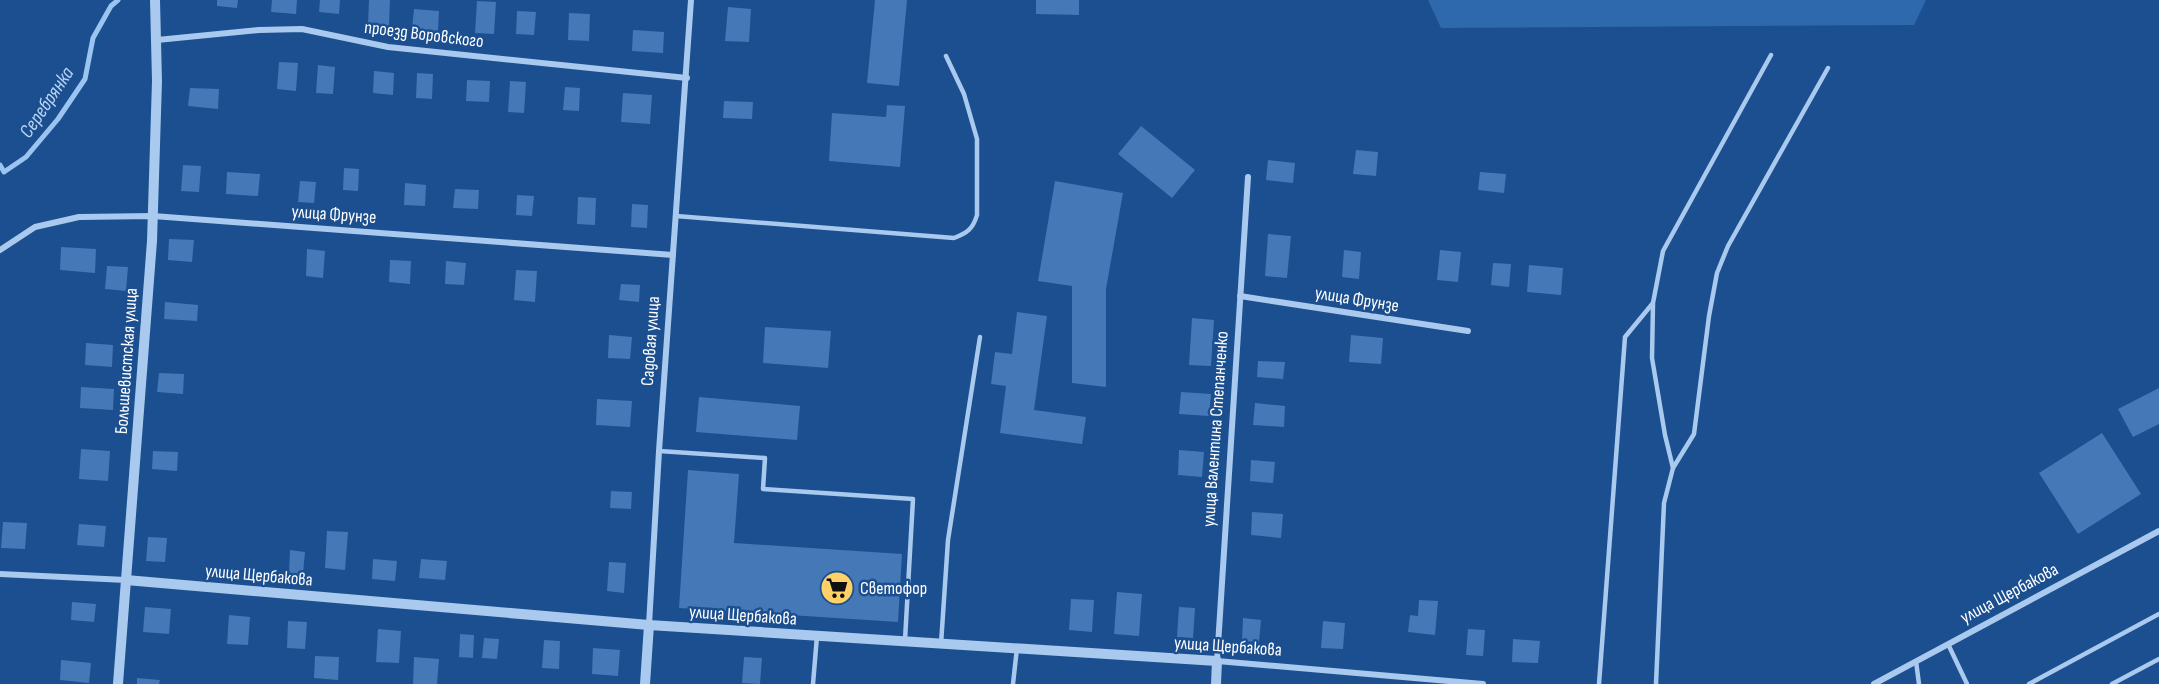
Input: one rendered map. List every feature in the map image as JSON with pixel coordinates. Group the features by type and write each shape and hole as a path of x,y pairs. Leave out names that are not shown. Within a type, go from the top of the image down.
{"street":[{"name":"Большевистская улица","path":"118,684 153,216 156,0"},
{"name":"Садовая улица","path":"645,684 691,0"},
{"name":"проезд Воровского","path":"157,40 259,30 302,29 388,47 687,78"},
{"name":"улица Валентина Степанченко","path":"1216,684 1248,177"},
{"name":"улица Фрунзе","path":"0,250 35,227 79,217 153,216 673,255"},
{"name":"улица Фрунзе","path":"1240,296 1468,331"},
{"name":"улица Щербакова","path":"1874,684 2159,531"},
{"name":"улица Щербакова","path":"0,574 126,580 649,625 1217,661 1484,684"}],"lane":[{"path":"1673,468 1652,357 1653,303 1664,251 1771,55"},
{"path":"676,216 954,238 965,234 974,227 977,215 977,139 964,94 946,56"},
{"path":"1656,684 1664,503 1673,468 1694,434 1709,316 1717,273 1728,246 1828,68"},
{"path":"1599,684 1625,337 1653,303"},
{"path":"941,644 948,540 980,337"},
{"path":"659,451 765,458 763,489 913,499 905,641"},
{"path":"2029,684 2159,614"},
{"path":"813,684 816,636"},
{"path":"1948,644 1967,684"},
{"path":"1013,684 1017,648"},
{"path":"2112,684 2159,659"},
{"path":"1916,661 1919,684"}],"shaded area":[{"path":"1428,0 1926,0 1914,25 1441,28"}],"building":[{"path":"217,0 238,0 237,8 217,6"},
{"path":"272,0 297,0 296,14 271,12"},
{"path":"320,0 340,0 339,14 319,12"},
{"path":"369,0 390,0 389,26 368,24"},
{"path":"875,0 907,0 899,86 867,83"},
{"path":"1036,0 1079,0 1079,15 1036,14"},
{"path":"477,1 496,2 494,34 475,33"},
{"path":"728,7 751,9 749,42 725,41"},
{"path":"414,9 439,11 438,31 412,29"},
{"path":"517,11 536,12 534,35 516,34"},
{"path":"569,13 590,14 589,41 568,40"},
{"path":"633,30 664,32 663,53 632,51"},
{"path":"279,62 298,63 296,91 277,89"},
{"path":"318,65 335,67 333,94 316,93"},
{"path":"374,71 394,73 393,95 373,93"},
{"path":"417,73 433,74 432,99 416,98"},
{"path":"467,80 490,81 489,102 466,101"},
{"path":"510,81 526,82 524,113 508,112"},
{"path":"565,87 580,88 579,111 563,110"},
{"path":"190,88 219,89 218,109 188,106"},
{"path":"623,93 652,95 650,124 621,122"},
{"path":"724,101 753,102 752,119 723,118"},
{"path":"887,105 905,106 900,167 829,161 832,113 886,117"},
{"path":"1141,126 1195,170 1172,198 1118,154"},
{"path":"1356,150 1378,152 1376,176 1353,174"},
{"path":"1268,160 1295,163 1293,183 1266,180"},
{"path":"183,165 201,166 199,192 181,191"},
{"path":"344,168 359,169 358,191 343,190"},
{"path":"227,172 260,174 258,196 226,194"},
{"path":"1480,172 1506,174 1504,193 1478,190"},
{"path":"300,181 316,182 314,203 298,202"},
{"path":"1055,181 1123,193 1106,289 1106,387 1072,383 1072,286 1038,281"},
{"path":"405,183 426,185 425,206 404,205"},
{"path":"455,189 479,190 478,209 453,208"},
{"path":"517,195 534,196 532,216 516,215"},
{"path":"578,197 596,198 595,225 577,224"},
{"path":"632,204 648,205 647,228 631,227"},
{"path":"1268,234 1291,236 1287,278 1265,276"},
{"path":"169,239 194,240 192,262 168,260"},
{"path":"61,247 96,249 95,273 60,270"},
{"path":"307,249 325,251 323,278 306,276"},
{"path":"1344,250 1361,252 1359,279 1342,277"},
{"path":"1440,250 1461,252 1458,282 1437,280"},
{"path":"390,260 411,261 410,284 389,282"},
{"path":"446,261 466,263 464,285 445,284"},
{"path":"1493,263 1511,264 1509,287 1491,285"},
{"path":"1529,265 1563,268 1561,295 1527,292"},
{"path":"107,266 128,267 126,291 105,289"},
{"path":"516,270 537,271 535,302 514,300"},
{"path":"621,284 640,285 639,302 619,300"},
{"path":"165,302 198,305 197,321 164,319"},
{"path":"1017,312 1047,316 1034,410 1086,417 1082,444 1000,433 1006,386 991,384 995,352 1012,354"},
{"path":"1192,318 1214,320 1211,366 1189,365"},
{"path":"765,327 831,331 828,368 763,363"},
{"path":"609,335 632,337 630,359 608,358"},
{"path":"1351,335 1383,338 1381,364 1349,362"},
{"path":"86,343 113,345 112,367 85,365"},
{"path":"1258,361 1285,362 1283,379 1257,377"},
{"path":"159,373 184,374 183,394 157,392"},
{"path":"81,387 114,389 113,410 80,408"},
{"path":"2159,388 2159,424 2133,437 2118,409"},
{"path":"1181,392 1211,394 1209,416 1179,414"},
{"path":"699,397 800,406 797,440 696,432"},
{"path":"597,399 632,401 630,427 596,425"},
{"path":"1255,403 1285,406 1284,427 1253,425"},
{"path":"2102,433 2141,494 2078,534 2039,473"},
{"path":"81,449 110,451 108,481 79,479"},
{"path":"1179,450 1204,452 1202,477 1178,475"},
{"path":"153,451 178,452 177,471 152,469"},
{"path":"1251,460 1275,462 1273,483 1250,481"},
{"path":"688,470 739,474 734,543 902,554 898,622 679,608"},
{"path":"611,491 632,492 631,509 610,508"},
{"path":"1252,512 1283,514 1281,538 1251,535"},
{"path":"3,522 27,523 25,549 1,548"},
{"path":"79,524 106,526 104,547 77,545"},
{"path":"327,531 348,532 345,570 325,568"},
{"path":"148,537 167,538 165,562 146,561"},
{"path":"290,550 305,552 303,574 289,573"},
{"path":"373,559 397,561 395,581 372,579"},
{"path":"421,559 447,561 445,580 419,578"},
{"path":"609,562 626,563 624,593 607,591"},
{"path":"1117,592 1142,594 1139,636 1114,634"},
{"path":"1071,599 1094,600 1092,632 1069,630"},
{"path":"1419,600 1438,601 1435,635 1408,632 1410,615 1418,616"},
{"path":"72,602 96,604 94,622 71,620"},
{"path":"145,607 171,609 169,634 143,632"},
{"path":"1179,607 1195,608 1193,638 1177,637"},
{"path":"229,615 250,617 248,645 227,644"},
{"path":"1243,618 1261,620 1259,642 1242,641"},
{"path":"288,621 307,622 305,649 287,648"},
{"path":"1323,621 1345,623 1343,649 1321,648"},
{"path":"378,629 401,631 399,663 376,662"},
{"path":"1468,629 1485,630 1483,656 1466,655"},
{"path":"460,634 474,635 473,658 459,657"},
{"path":"484,638 499,639 497,659 482,658"},
{"path":"1513,639 1540,641 1538,663 1512,662"},
{"path":"544,640 560,641 559,669 542,668"},
{"path":"593,648 620,650 618,676 592,674"},
{"path":"315,656 339,657 338,680 314,678"},
{"path":"414,657 439,659 437,684 413,684"},
{"path":"744,657 762,658 760,684 742,683"},
{"path":"61,660 91,663 89,683 60,680"},
{"path":"137,678 160,680 159,684 137,684"}],"waterway":[{"name":"Серебрянка","path":"0,165 4,172 26,157 58,119 85,79 93,38 111,6 118,0"}],"place":[{"name":"Светофор","path":"837,588"}]}
